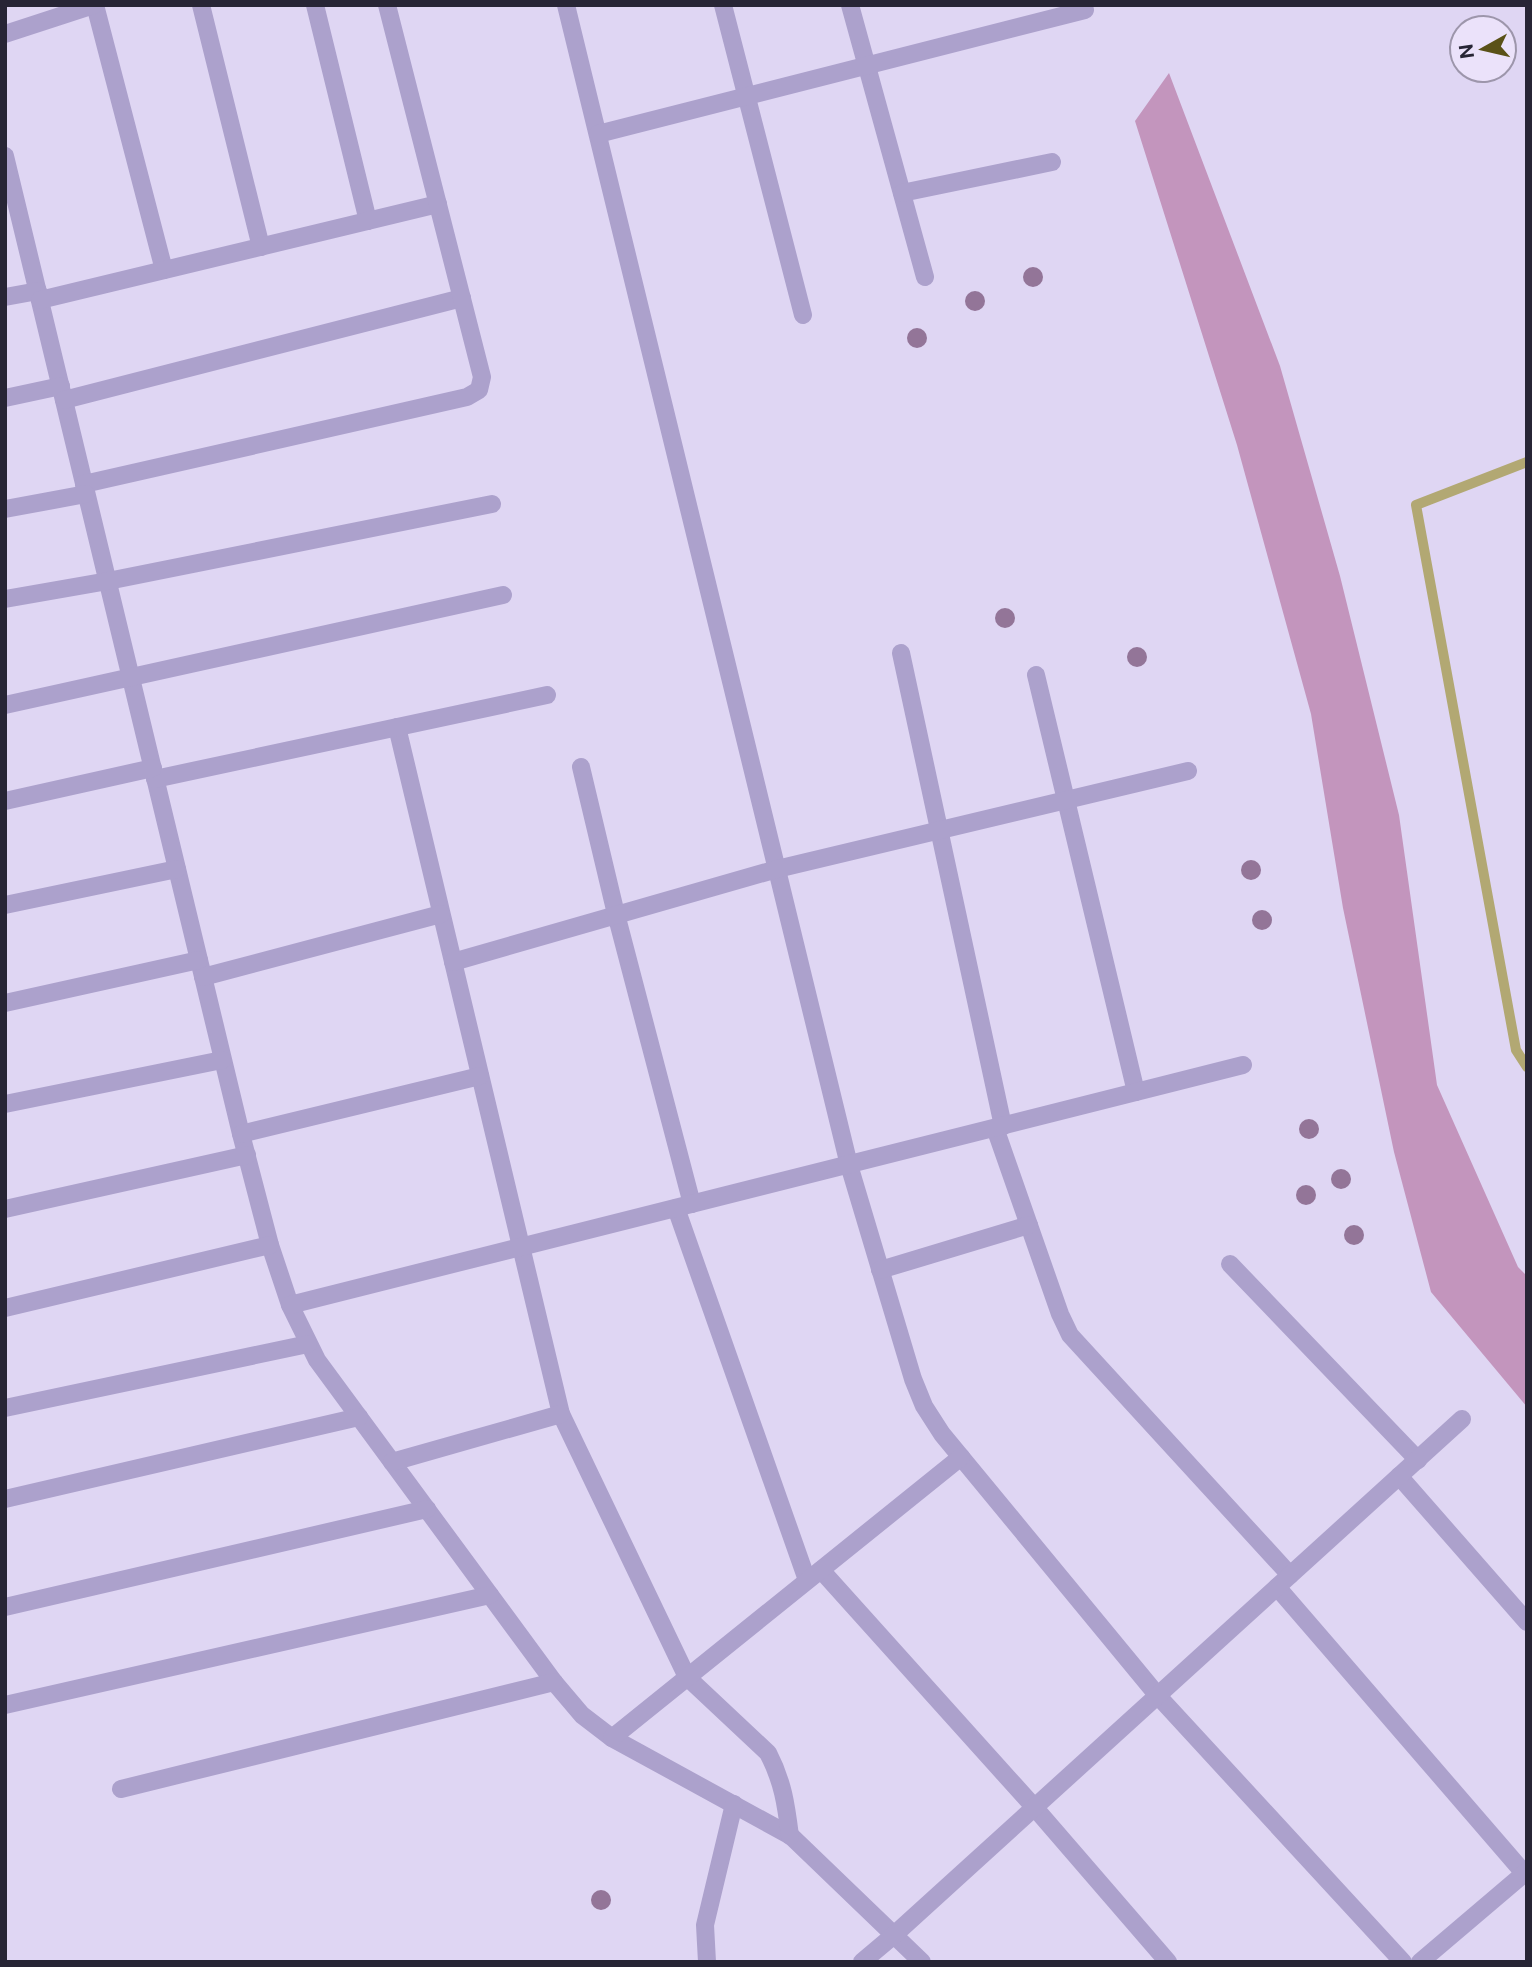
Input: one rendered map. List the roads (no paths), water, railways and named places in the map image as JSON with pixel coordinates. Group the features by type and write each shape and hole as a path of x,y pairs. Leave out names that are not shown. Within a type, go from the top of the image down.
{"street":[{"path":"5,34 95,5 164,270"},
{"path":"201,5 261,247"},
{"path":"315,5 368,221"},
{"path":"5,509 467,397 479,390 482,377 387,5"},
{"path":"566,5 849,1165 913,1379 924,1406 961,1457 1158,1696 1403,1962"},
{"path":"723,5 803,315"},
{"path":"850,5 925,277"},
{"path":"598,134 1085,10"},
{"path":"5,156 222,1060 270,1245 290,1305 308,1344 359,1418 582,1715 611,1738 790,1836 922,1962"},
{"path":"902,192 1052,162"},
{"path":"5,297 39,295 164,270 438,204"},
{"path":"5,398 62,393 462,298"},
{"path":"5,599 492,504"},
{"path":"5,705 503,595"},
{"path":"901,653 999,1127 1029,1225 1070,1335 1284,1581 1525,1872 1420,1962"},
{"path":"1037,675 1136,1092"},
{"path":"5,801 397,727 547,695"},
{"path":"397,727 561,1414 687,1677 768,1754 784,1789 790,1836"},
{"path":"581,767 684,1206 814,1575 1035,1808 1168,1962"},
{"path":"453,962 777,869 1188,771"},
{"path":"5,905 177,869"},
{"path":"5,1003 201,969 441,914"},
{"path":"5,1104 222,1060"},
{"path":"290,1305 1243,1065"},
{"path":"241,1134 480,1076"},
{"path":"5,1209 247,1155"},
{"path":"880,1270 1029,1225"},
{"path":"5,1308 270,1245"},
{"path":"1230,1264 1418,1460"},
{"path":"5,1408 308,1344"},
{"path":"392,1462 561,1414"},
{"path":"5,1499 359,1418"},
{"path":"862,1962 1462,1419"},
{"path":"611,1738 961,1457"},
{"path":"1399,1476 1527,1622"},
{"path":"5,1607 427,1509"},
{"path":"5,1705 490,1595"},
{"path":"121,1788 555,1682"},
{"path":"707,1962 705,1924 734,1804"}],"waterway":[{"path":"1527,462 1416,505 1516,1050 1527,1067"}]}
